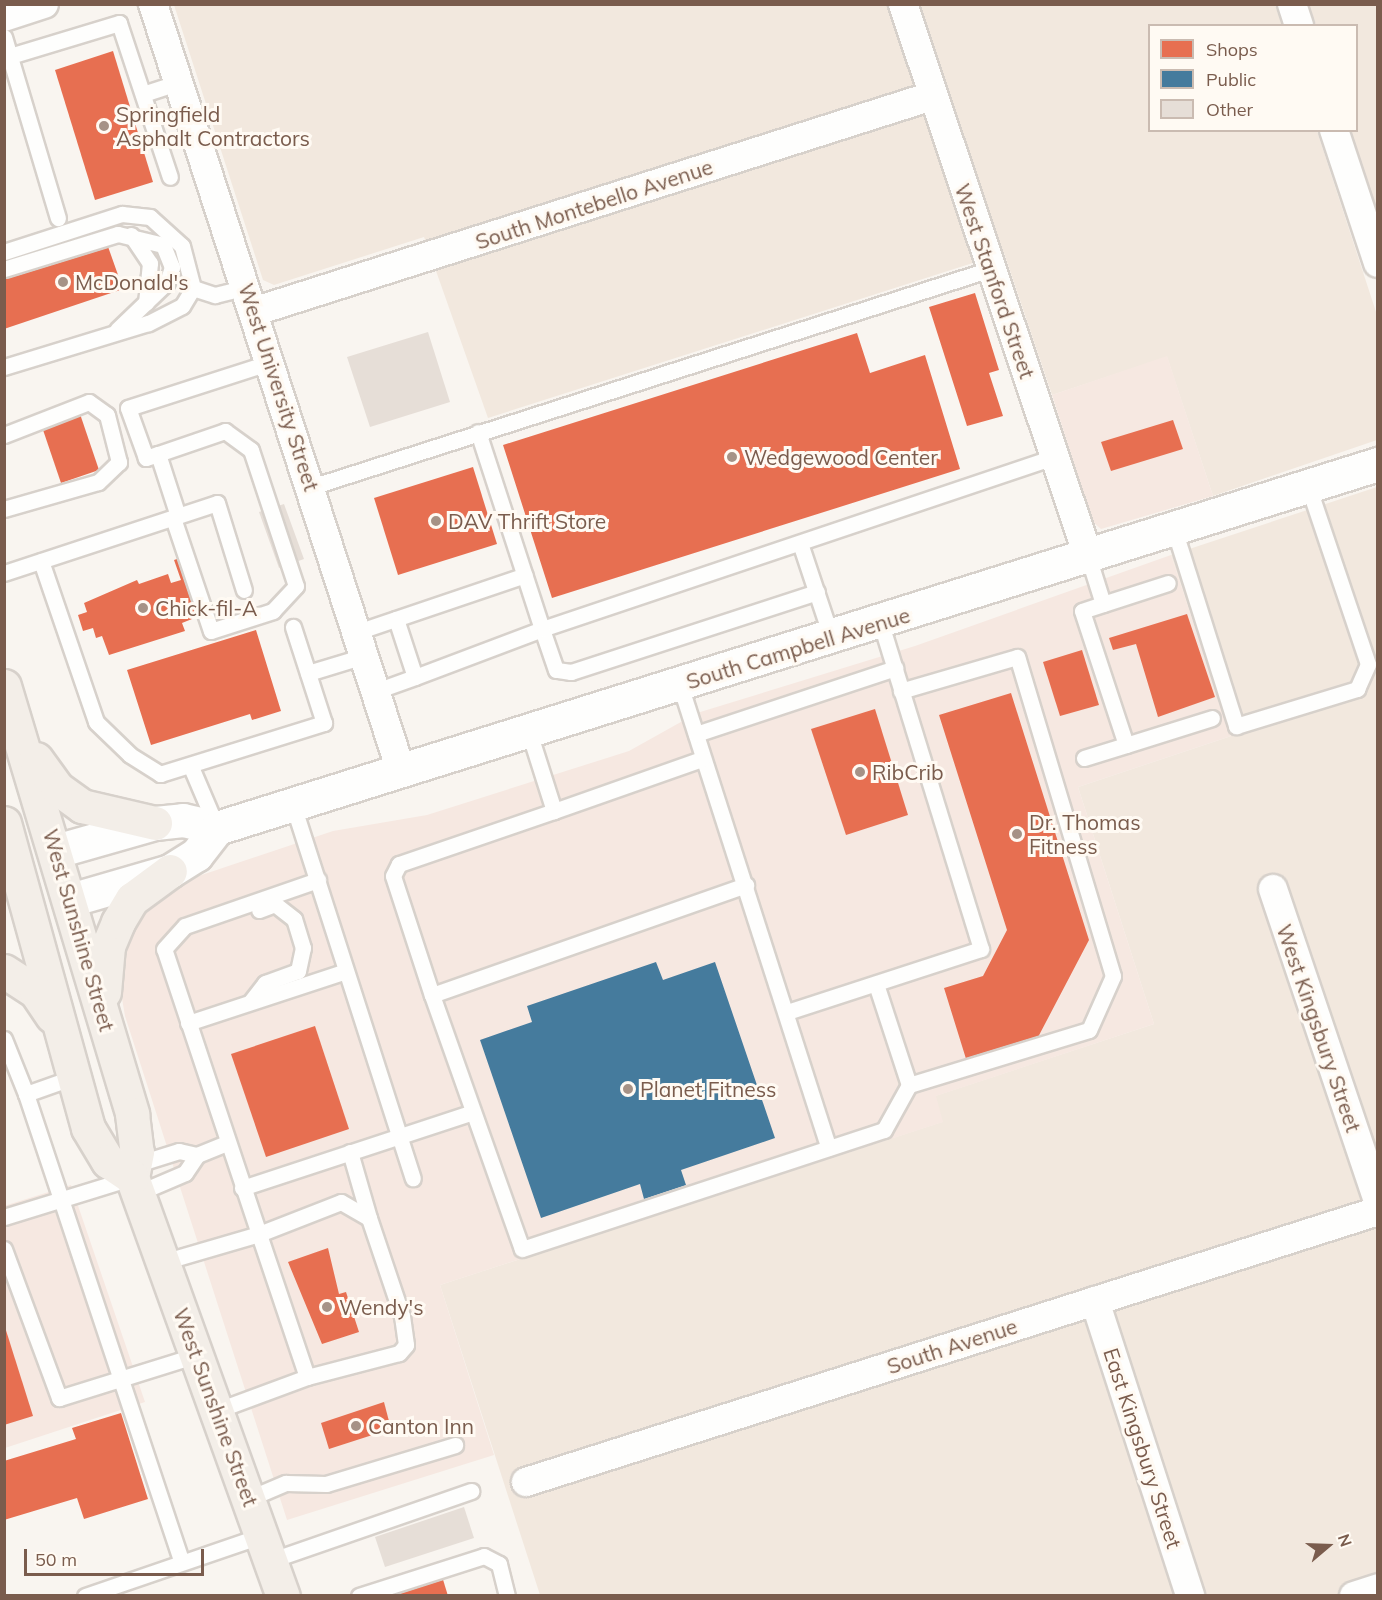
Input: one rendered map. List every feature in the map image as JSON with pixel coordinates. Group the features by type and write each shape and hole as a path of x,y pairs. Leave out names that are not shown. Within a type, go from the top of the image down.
{"main road":[{"name":"South Campbell Avenue","path":"10,866 155,823 183,820 218,828 832,639 1377,464"},
{"name":"West Sunshine Street","path":"4,686 24,741 132,1114 135,1178 283,1596"},
{"path":"24,741 57,788 82,806 155,823"},
{"name":"West Sunshine Street","path":"4,823 16,916 61,1031 88,1128 108,1161 135,1178"},
{"path":"104,1017 104,969 118,922 132,899 196,855 218,828"},
{"path":"16,916 170,871"},
{"path":"4,971 36,993 61,1031"}],"street":[{"path":"4,17 44,4"},
{"name":"West University Street","path":"153,4 251,299 401,771"},
{"name":"West Stanford Street","path":"903,4 1088,556"},
{"path":"1292,4 1298,24"},
{"name":"South Montebello Avenue","path":"251,299 932,96"},
{"path":"1335,132 1377,263"},
{"name":"West Kingsbury Street","path":"1273,889 1377,1202"},
{"name":"South Avenue","path":"526,1482 1377,1211"},
{"name":"East Kingsbury Street","path":"1095,1300 1190,1596"},
{"path":"1354,1596 1377,1588"}],"lane":[{"path":"10,56 119,23 170,177"},
{"path":"4,37 58,218"},
{"path":"143,94 179,82"},
{"path":"4,252 122,214 150,217 182,246 193,288 182,306 115,332 4,367"},
{"path":"131,236 150,263 146,303"},
{"path":"4,269 102,238 131,236 163,245 170,254 168,282 115,332"},
{"path":"311,487 991,269"},
{"path":"193,288 214,295 251,299"},
{"path":"158,454 211,631 273,611 296,586 251,450 225,431 146,458 128,408 271,362"},
{"path":"4,435 89,402 107,415 119,462 110,476 4,509"},
{"path":"113,436 136,429"},
{"path":"478,432 556,670 571,672 817,592"},
{"path":"376,690 542,629 1054,457"},
{"path":"1174,529 1236,726 1357,689 1368,664 1308,486"},
{"path":"4,573 216,503 244,590"},
{"path":"800,543 832,639"},
{"path":"1088,556 1103,604"},
{"path":"41,561 96,722 130,755 160,774 191,767 324,723 293,627"},
{"path":"308,673 361,644 396,619 525,575"},
{"path":"1126,745 1082,611 1168,583"},
{"path":"396,619 415,677"},
{"path":"787,1012 981,949 881,622"},
{"path":"702,759 399,864 393,876 397,898 522,1250 884,1130 909,1085 1089,1030 1113,976 1017,657 901,691"},
{"path":"696,734 895,668"},
{"path":"680,685 829,1148"},
{"path":"1084,758 1212,718"},
{"path":"529,732 554,811"},
{"path":"191,767 218,828"},
{"path":"293,805 413,1178"},
{"path":"307,1377 164,949 185,926 318,880"},
{"path":"432,995 746,885"},
{"path":"210,917 234,919 275,904 294,919 303,948 298,971 265,983 251,1001"},
{"path":"188,1023 346,971"},
{"path":"876,984 909,1085"},
{"path":"4,1039 26,1094 182,1562"},
{"path":"26,1094 74,1077"},
{"path":"242,1188 473,1112"},
{"path":"135,1178 179,1151 197,1155 227,1143"},
{"path":"218,1410 307,1377 399,1353 406,1345 402,1316 369,1218 350,1152"},
{"path":"4,1217 135,1178 186,1173 197,1155"},
{"path":"163,1262 259,1234 341,1202 369,1218"},
{"path":"4,1249 54,1395 198,1355"},
{"path":"250,1498 286,1483 326,1484 455,1445"},
{"path":"85,1596 182,1562 267,1548 471,1491"},
{"path":"359,1596 484,1556 499,1564 507,1596"}],"shaded area":[{"path":"174,5 1275,5 1282,24 1148,24 1148,132 1317,132 1377,315 1377,440 1213,496 1167,357 1052,395 1004,253 488,418 424,237 274,285 263,280"},
{"path":"1309,5 1377,5 1377,213 1350,132 1358,132 1358,24 1316,24"},
{"path":"1167,356 1213,496 1101,529 1093,522 1052,395"},
{"path":"1377,487 1377,1595 540,1595 440,1285 942,1122 935,1096 1154,1024 1078,787 1231,736 1171,555"},
{"path":"1171,555 1231,736 1078,787 1154,1024 936,1096 943,1122 440,1285 494,1455 287,1520 125,1016 119,981 125,931 157,890 333,831 427,815 629,751 697,713 915,646"},
{"path":"71,1185 145,1402 5,1448 4,1206"}],"building: Shops":[{"name":"Springfield Asphalt Contractors","path":"113,51 153,182 95,200 55,70"},
{"name":"McDonald's","path":"106,241 123,289 4,329 4,275"},
{"path":"975,293 999,370 989,373 1003,416 967,426 929,307"},
{"name":"Wedgewood Center","path":"857,333 870,373 925,355 960,469 552,598 503,445"},
{"path":"79,411 99,470 61,483 41,424"},
{"path":"1173,420 1183,449 1111,471 1101,442"},
{"name":"DAV Thrift Store","path":"473,467 497,544 398,575 374,498"},
{"name":"Chick-fil-A","path":"183,557 202,615 182,623 185,631 109,655 102,636 96,638 93,628 83,631 78,615 87,612 84,603 137,580 139,584 168,574 171,583 181,580 174,560"},
{"path":"1187,614 1215,697 1158,717 1136,644 1113,650 1109,638"},
{"path":"256,630 281,711 252,720 250,714 151,745 127,670"},
{"path":"1082,650 1099,705 1060,716 1043,662"},
{"path":"1011,693 1089,940 1036,1041 967,1062 944,988 983,976 1007,930 939,715"},
{"name":"RibCrib","path":"875,709 908,815 846,835 811,729"},
{"path":"315,1026 349,1129 266,1157 231,1054"},
{"name":"Wendy's","path":"328,1248 339,1294 346,1292 359,1332 322,1344 288,1262"},
{"path":"4,1324 33,1416 4,1425"},
{"name":"Canton Inn","path":"384,1402 391,1429 329,1449 321,1423"},
{"path":"121,1413 148,1499 84,1519 77,1498 4,1520 4,1461 76,1439 72,1428"},
{"path":"441,1573 448,1596 374,1596"}],"building: Public":[{"name":"Planet Fitness","path":"656,962 663,980 715,962 775,1138 681,1170 686,1185 644,1199 640,1184 541,1218 480,1040 532,1022 527,1006"}],"building: Other":[{"path":"428,332 450,402 370,427 347,357"},
{"path":"284,504 304,559 279,568 259,512"},
{"path":"464,1507 474,1538 385,1567 375,1537"}],"place":[{"name":"Springfield Asphalt Contractors","path":"104,126"},
{"name":"McDonald's","path":"63,282"},
{"name":"Wedgewood Center","path":"732,457"},
{"name":"DAV Thrift Store","path":"436,521"},
{"name":"Chick-fil-A","path":"143,608"},
{"name":"RibCrib","path":"860,772"},
{"name":"Dr. Thomas Fitness","path":"1017,834"},
{"name":"Planet Fitness","path":"628,1089"},
{"name":"Wendy's","path":"327,1307"},
{"name":"Canton Inn","path":"356,1426"}]}
